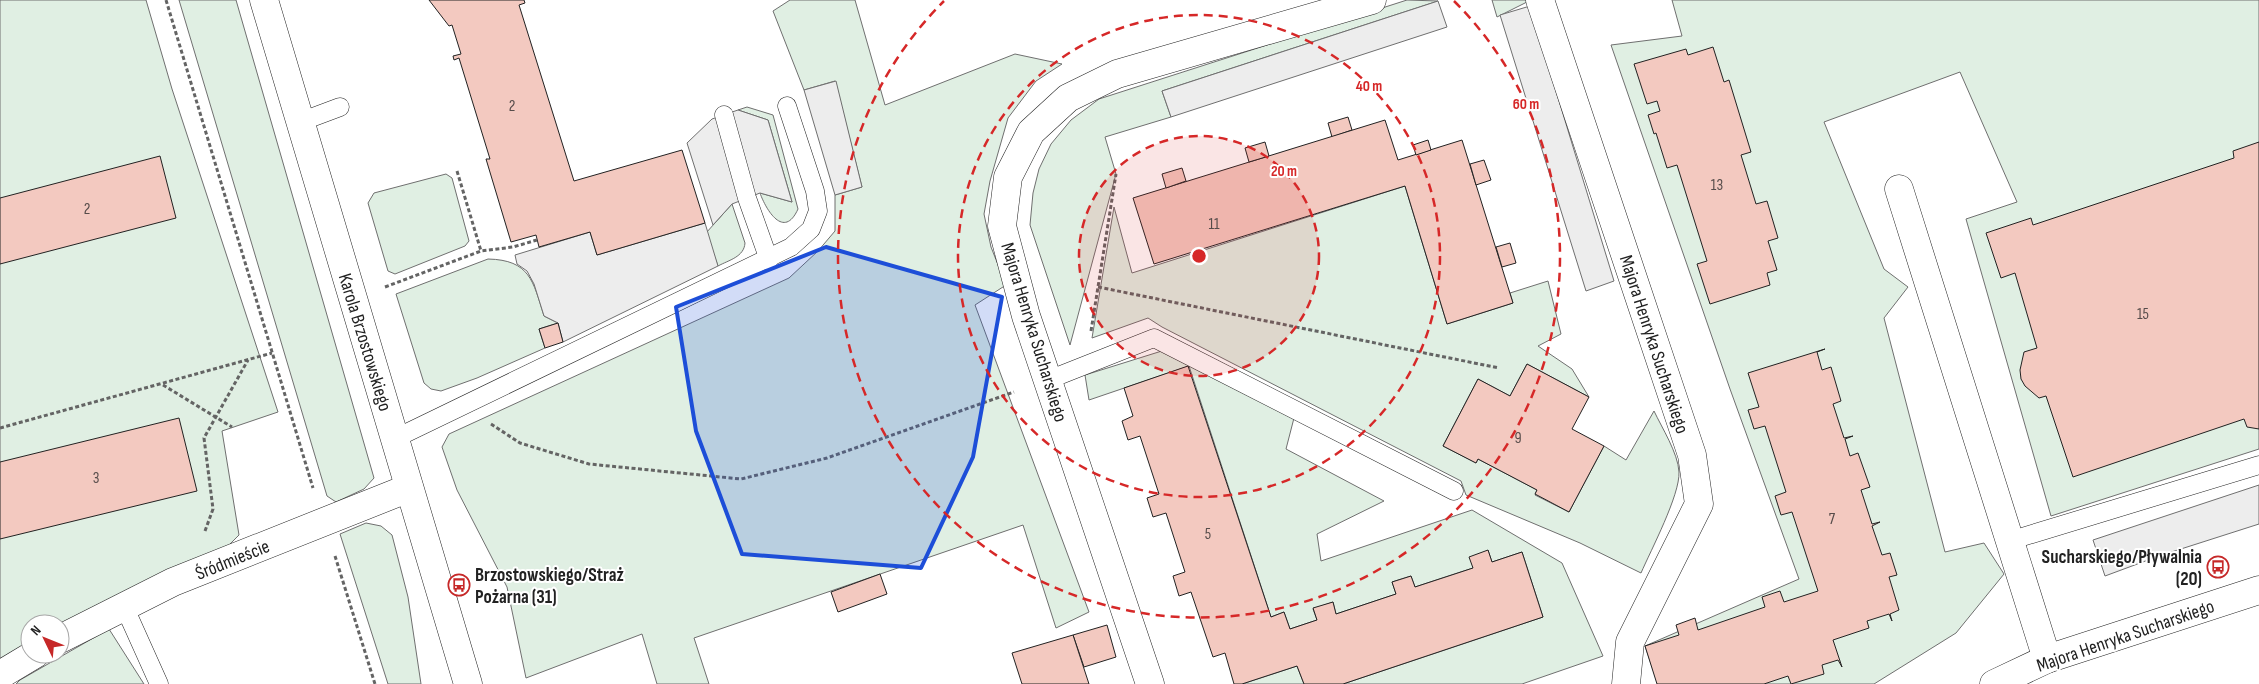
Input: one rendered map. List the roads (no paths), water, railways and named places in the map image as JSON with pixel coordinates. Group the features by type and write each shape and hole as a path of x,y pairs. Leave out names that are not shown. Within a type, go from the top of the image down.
{"street":[{"name":"Karola Brzostowskiego","path":"264,0 468,684"},
{"name":"Majora Henryka Sucharskiego","path":"1150,684 1026,316 1002,226 1008,177 1031,132 1068,98 1117,74 1372,0"},
{"name":"Majora Henryka Sucharskiego","path":"1540,0 1692,455 1699,504 1630,642 1626,684"},
{"path":"1899,189 2047,659"},
{"name":"Śródmieście","path":"70,634 124,606 190,576 408,488"},
{"name":"Majora Henryka Sucharskiego","path":"1994,684 2047,659 2259,590"},
{"path":"0,675 20,663"}],"lane":[{"path":"394,438 791,248 811,229 818,211 815,190 787,106"},
{"path":"300,122 340,107"},
{"path":"724,115 747,198 769,260"},
{"path":"1048,380 1154,338 1454,491"},
{"path":"2009,541 2259,465"},
{"path":"124,606 159,684"}],"place":[{"name":"Sucharskiego/Pływalnia (20)","path":"2218,567"},
{"name":"Brzostowskiego/Straż Pożarna (31)","path":"459,585"}]}
